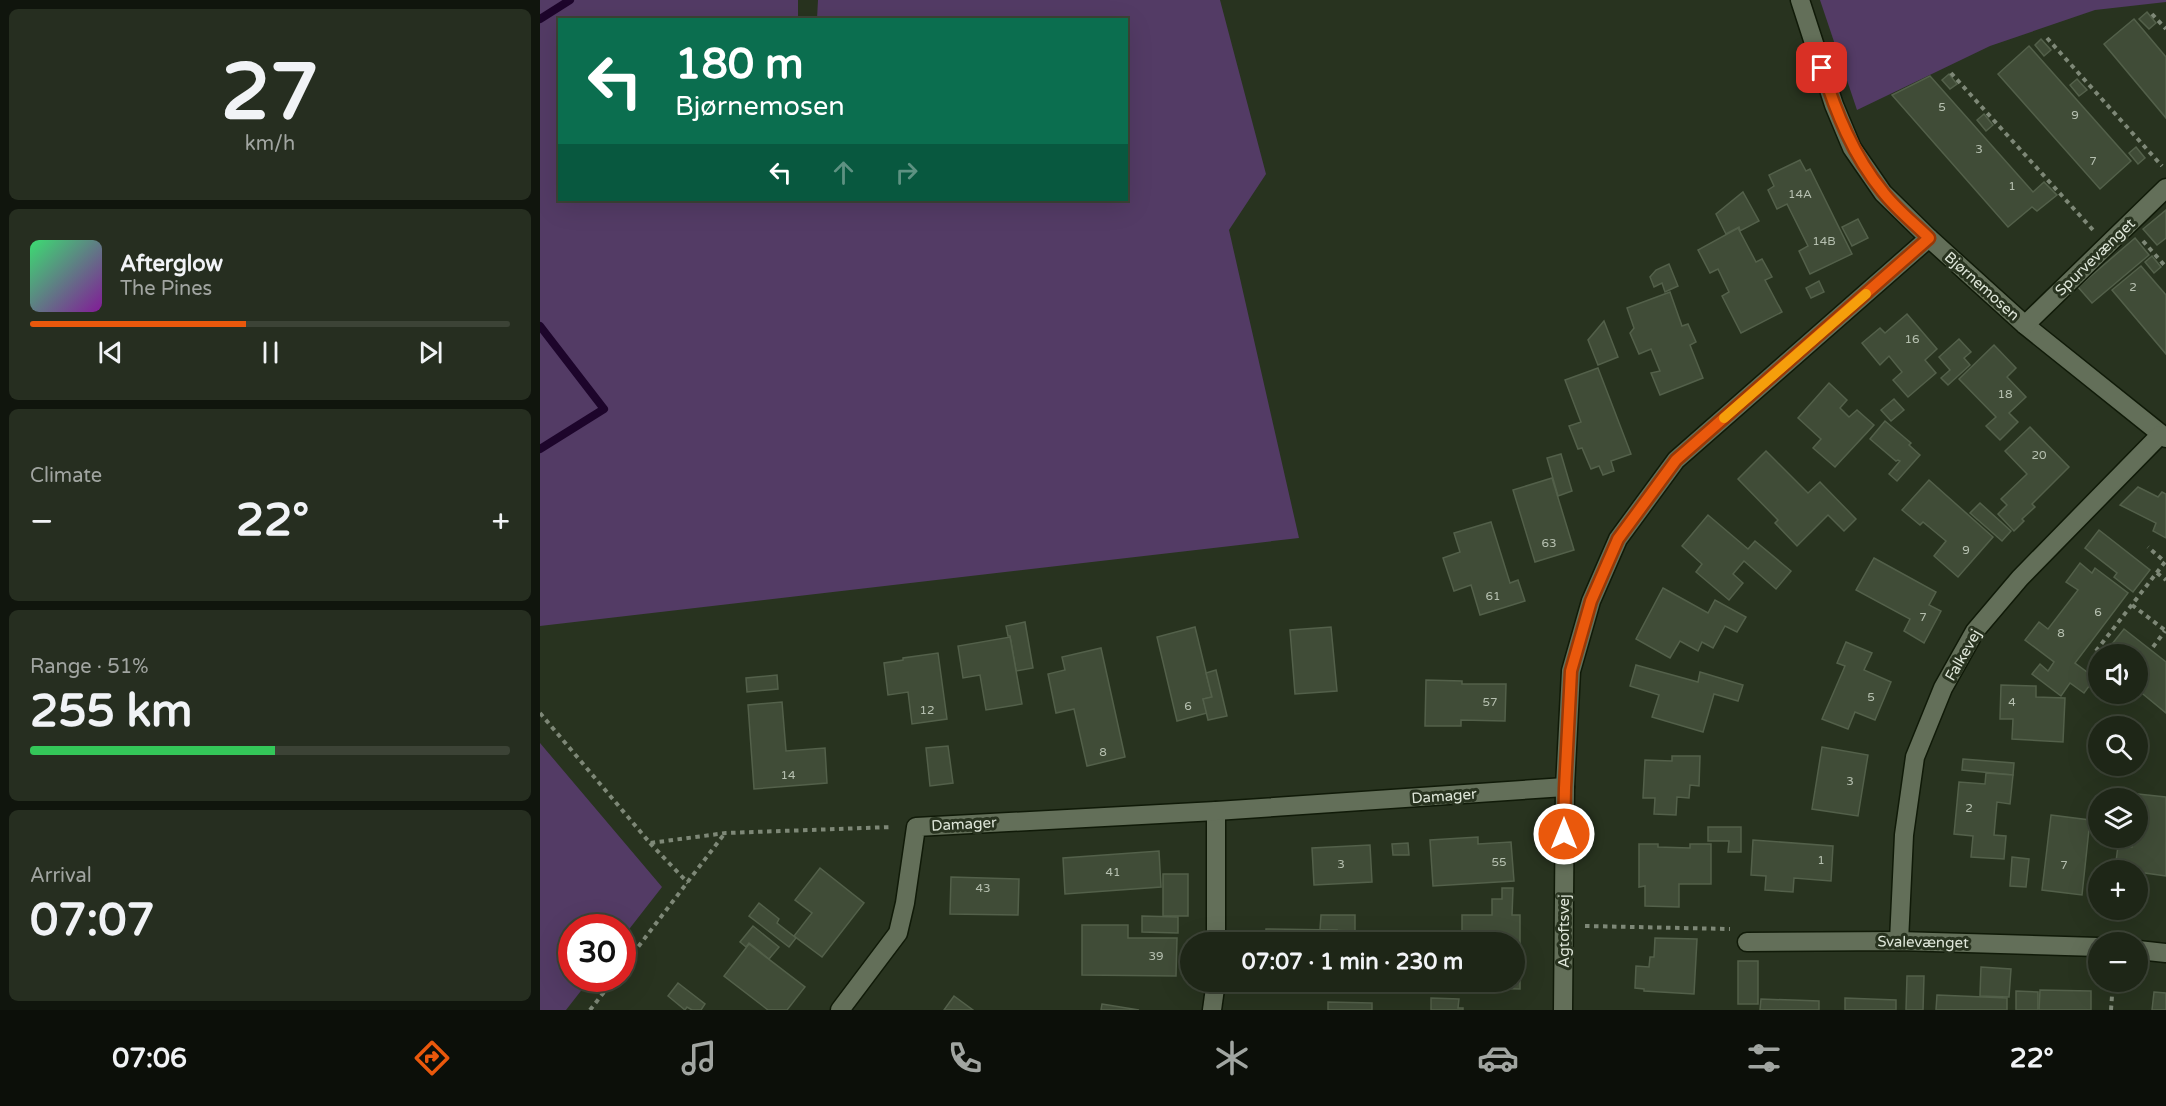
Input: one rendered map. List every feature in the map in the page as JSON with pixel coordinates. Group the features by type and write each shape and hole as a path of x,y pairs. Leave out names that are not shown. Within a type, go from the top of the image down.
{"street":[{"name":"Bjørnemosen","path":"1800,0 1834,105 1852,148 1883,193 2025,325 2163,436"},
{"name":"Spurvevænget","path":"2025,325 2166,188"},
{"name":"Agtoftsvej","path":"1563,1010 1565,788 1571,671 1591,601 1618,539 1676,460 1929,238"},
{"name":"Falkevej","path":"1899,941 1904,835 1915,757 1943,688 1975,631 2020,578 2163,436"},
{"name":"Damager","path":"840,1010 898,933 905,903 916,827 1216,811 1565,788"},
{"path":"1216,811 1216,932"},
{"name":"Svalevænget","path":"1747,942 1899,941 2088,947"},
{"path":"2148,951 2166,953"},
{"path":"1212,1010 1214,992"}],"path":[{"path":"2152,14 2166,28"},
{"path":"2047,38 2166,171"},
{"path":"1951,73 2107,246"},
{"path":"2129,224 2166,267"},
{"path":"2101,644 2165,562 2148,547"},
{"path":"2157,573 2166,580"},
{"path":"2132,605 2166,631 2153,647"},
{"path":"540,713 650,843 688,883"},
{"path":"650,843 726,833 916,827"},
{"path":"636,950 726,833"},
{"path":"1564,926 1734,930 1747,942"},
{"path":"590,1010 604,992"},
{"path":"2111,1010 2112,992"}],"shaded area":[{"path":"540,0 798,0 798,18 558,18 558,201 1128,201 1128,18 817,18 818,0 1220,0 1266,174 1229,230 1299,538 540,626"},
{"path":"1820,0 2166,0 2166,2 2095,10 1990,46 1857,110"},
{"path":"540,743 662,887 636,920 636,914 558,914 558,992 580,992 566,1010 540,1010"}],"building":[{"path":"2147,12 2156,23 2149,29 2139,19"},
{"path":"2134,19 2166,57 2166,118 2104,44"},
{"path":"2041,39 2051,50 2044,56 2035,45"},
{"path":"2029,46 2131,161 2100,189 1998,74"},
{"path":"1949,74 1957,84 1950,89 1942,80"},
{"path":"1930,76 2033,192 2044,182 2057,195 2037,211 2032,207 2008,227 1892,95"},
{"path":"2077,79 2087,90 2079,96 2070,85"},
{"path":"1984,114 1993,125 1986,131 1977,120"},
{"path":"2136,147 2145,158 2138,164 2129,153"},
{"path":"1800,160 1806,171 1810,169 1852,254 1810,274 1799,251 1808,246 1787,204 1777,209 1768,190 1774,186 1769,175"},
{"path":"1743,192 1759,221 1740,231 1739,227 1726,234 1716,214"},
{"path":"2166,210 2166,238 2157,245 2143,229"},
{"path":"1858,219 1868,238 1852,246 1842,227"},
{"path":"1738,228 1756,262 1762,259 1772,277 1765,280 1782,312 1741,333 1722,296 1729,292 1718,269 1710,273 1698,250"},
{"path":"2135,238 2149,255 2092,303 2078,287"},
{"path":"2152,256 2161,267 2154,273 2145,262"},
{"path":"1669,264 1678,286 1665,292 1662,283 1654,287 1650,277 1656,270"},
{"path":"2141,266 2166,295 2166,354 2112,290"},
{"path":"1819,281 1824,292 1811,298 1806,288"},
{"path":"1670,292 1682,326 1688,324 1696,342 1690,345 1703,378 1660,395 1651,373 1660,371 1651,349 1639,354 1630,333 1634,328 1627,308"},
{"path":"1907,314 1937,349 1925,360 1936,373 1908,397 1893,380 1902,372 1889,356 1880,365 1862,343 1880,328 1885,333"},
{"path":"1604,321 1618,357 1598,365 1588,340"},
{"path":"1959,339 1971,352 1964,358 1970,365 1948,385 1941,378 1950,370 1939,357"},
{"path":"1994,345 2016,368 2007,377 2026,397 2009,413 2018,422 2000,440 1986,426 1996,417 1959,379"},
{"path":"1598,368 1631,454 1611,461 1614,471 1603,475 1599,466 1591,469 1582,448 1578,449 1569,426 1581,422 1565,380"},
{"path":"1829,383 1847,400 1840,408 1849,417 1857,410 1874,425 1835,467 1813,448 1821,439 1798,418"},
{"path":"1894,399 1904,410 1891,421 1881,410"},
{"path":"1885,421 1911,443 1909,445 1920,455 1897,481 1889,474 1900,461 1896,461 1870,439"},
{"path":"2030,427 2069,467 2032,504 2035,507 2022,519 2024,521 2014,531 1998,514 2007,505 2001,499 2027,474 2005,451"},
{"path":"1766,451 1808,493 1820,482 1856,519 1844,531 1828,515 1797,546 1775,523 1778,520 1738,479"},
{"path":"1561,454 1572,491 1558,496 1547,458"},
{"path":"1552,478 1574,550 1535,562 1513,490"},
{"path":"1929,480 1993,537 1958,577 1934,556 1946,541 1923,522 1920,525 1902,510"},
{"path":"2138,487 2158,497 2162,492 2166,494 2166,538 2153,531 2156,523 2120,505"},
{"path":"1980,503 2011,531 2002,541 1970,513"},
{"path":"1708,515 1748,549 1755,541 1791,571 1776,589 1744,561 1733,574 1743,583 1729,600 1696,572 1702,564 1682,546"},
{"path":"1491,522 1510,583 1518,580 1525,601 1480,615 1471,585 1454,591 1443,558 1460,552 1454,533"},
{"path":"2099,530 2150,570 2133,592 2114,577 2117,573 2085,548"},
{"path":"1874,558 1936,592 1929,605 1941,611 1924,643 1904,631 1910,619 1856,590"},
{"path":"2080,563 2092,573 2095,568 2128,593 2075,663 2088,673 2088,688 2084,693 2070,683 2061,696 2032,674 2040,664 2048,671 2054,662 2025,640 2039,622 2048,629 2078,590 2066,582"},
{"path":"1663,588 1708,613 1715,600 1746,617 1737,632 1725,626 1713,648 1702,642 1698,651 1680,641 1670,658 1636,639"},
{"path":"1025,622 1033,668 1016,671 1006,626"},
{"path":"1195,627 1212,697 1203,699 1207,713 1177,721 1157,637"},
{"path":"1331,627 1337,691 1295,694 1290,630"},
{"path":"2124,629 2143,644 2112,644"},
{"path":"1010,637 1022,704 986,710 980,675 963,678 958,646"},
{"path":"1846,642 1872,653 1864,670 1891,682 1875,720 1855,712 1848,729 1822,719 1845,666 1837,663"},
{"path":"1101,648 1125,757 1087,766 1074,709 1056,713 1048,674 1065,670 1062,657"},
{"path":"2148,648 2166,662 2166,713 2148,698"},
{"path":"938,653 947,719 912,724 908,692 888,695 884,663"},
{"path":"1636,665 1698,682 1700,672 1743,685 1738,701 1714,694 1703,732 1652,717 1659,695 1630,686"},
{"path":"1216,670 1227,716 1208,720 1203,699 1212,697 1206,673"},
{"path":"777,675 778,689 747,692 746,678"},
{"path":"1426,680 1462,681 1462,684 1506,684 1505,721 1461,720 1461,726 1425,726"},
{"path":"2001,685 2036,686 2036,697 2065,698 2063,742 2012,739 2013,719 2000,719"},
{"path":"782,702 786,751 825,748 827,783 754,789 748,705"},
{"path":"948,746 953,783 930,786 926,748"},
{"path":"1822,747 1868,755 1858,816 1812,809"},
{"path":"1672,756 1700,756 1699,786 1690,785 1689,798 1677,797 1676,815 1654,814 1655,798 1643,798 1645,760 1672,761"},
{"path":"1963,759 2014,763 2013,775 1962,770"},
{"path":"1986,773 2013,775 2010,804 1997,802 1994,835 2006,836 2004,859 1971,857 1973,836 1954,834 1959,782 1985,784"},
{"path":"2148,795 2166,797 2166,876 2148,873 2148,860 2116,860 2118,848 2148,848"},
{"path":"2051,815 2088,820 2082,895 2042,890"},
{"path":"1708,827 1741,827 1741,852 1728,852 1729,841 1708,841"},
{"path":"1478,837 1478,844 1511,842 1514,881 1433,886 1430,840"},
{"path":"1753,840 1833,846 1831,881 1794,878 1793,892 1765,890 1766,876 1751,875"},
{"path":"1408,843 1409,855 1393,855 1392,844"},
{"path":"1639,844 1690,848 1690,844 1711,844 1711,884 1679,884 1679,907 1645,906 1645,886 1639,887"},
{"path":"1370,845 1372,882 1314,885 1312,848"},
{"path":"1159,851 1161,887 1065,894 1063,858"},
{"path":"2012,857 2029,859 2026,887 2010,886"},
{"path":"820,868 864,903 822,957 794,936 812,913 795,900"},
{"path":"1163,874 1188,874 1188,916 1163,916"},
{"path":"951,877 1019,879 1018,915 950,914"},
{"path":"1502,888 1513,888 1512,915 1520,915 1520,932 1462,932 1462,915 1492,915 1492,899 1502,899"},
{"path":"759,903 779,919 777,923 796,938 789,947 749,916"},
{"path":"1321,915 1355,915 1355,931 1320,930"},
{"path":"1142,916 1178,917 1178,933 1142,932"},
{"path":"1082,925 1128,925 1128,938 1177,938 1176,976 1082,975"},
{"path":"753,926 779,947 769,959 749,943 746,947 740,942"},
{"path":"1266,929 1337,930 1337,932 1266,932"},
{"path":"1655,938 1697,939 1694,994 1644,991 1644,989 1635,988 1636,966 1649,967 1650,957 1654,957"},
{"path":"749,944 805,987 787,1010 768,1010 724,976"},
{"path":"1738,961 1758,961 1758,1004 1738,1004"},
{"path":"1981,967 2011,969 2009,997 1980,996"},
{"path":"1907,976 1924,976 1923,1010 1906,1010"},
{"path":"678,983 705,1004 701,1010 692,1010 687,1007 685,1010 668,996"},
{"path":"2040,990 2091,992 2091,1010 2039,1010"},
{"path":"2016,991 2038,992 2038,1010 2016,1010"},
{"path":"2154,992 2166,993 2166,1010 2152,1010"},
{"path":"1937,995 2007,998 2007,1010 1936,1010"},
{"path":"954,996 973,1010 944,1010"},
{"path":"1431,998 1459,999 1458,1008 1463,1008 1463,1010 1431,1010"},
{"path":"1845,998 1896,1000 1896,1010 1845,1010"},
{"path":"1761,999 1819,1001 1819,1010 1760,1010"},
{"path":"1328,1002 1372,1003 1372,1010 1328,1010"},
{"path":"1102,1004 1139,1010 1101,1010"}],"waterway":[{"path":"540,19 570,0"},
{"path":"540,326 604,409 540,449"}],"slow traffic":[{"path":"1724,418 1866,294"}],"route":[{"path":"1564,834 1571,671 1591,601 1618,539 1676,460 1929,238 1883,193 1852,148 1822,68"}]}
